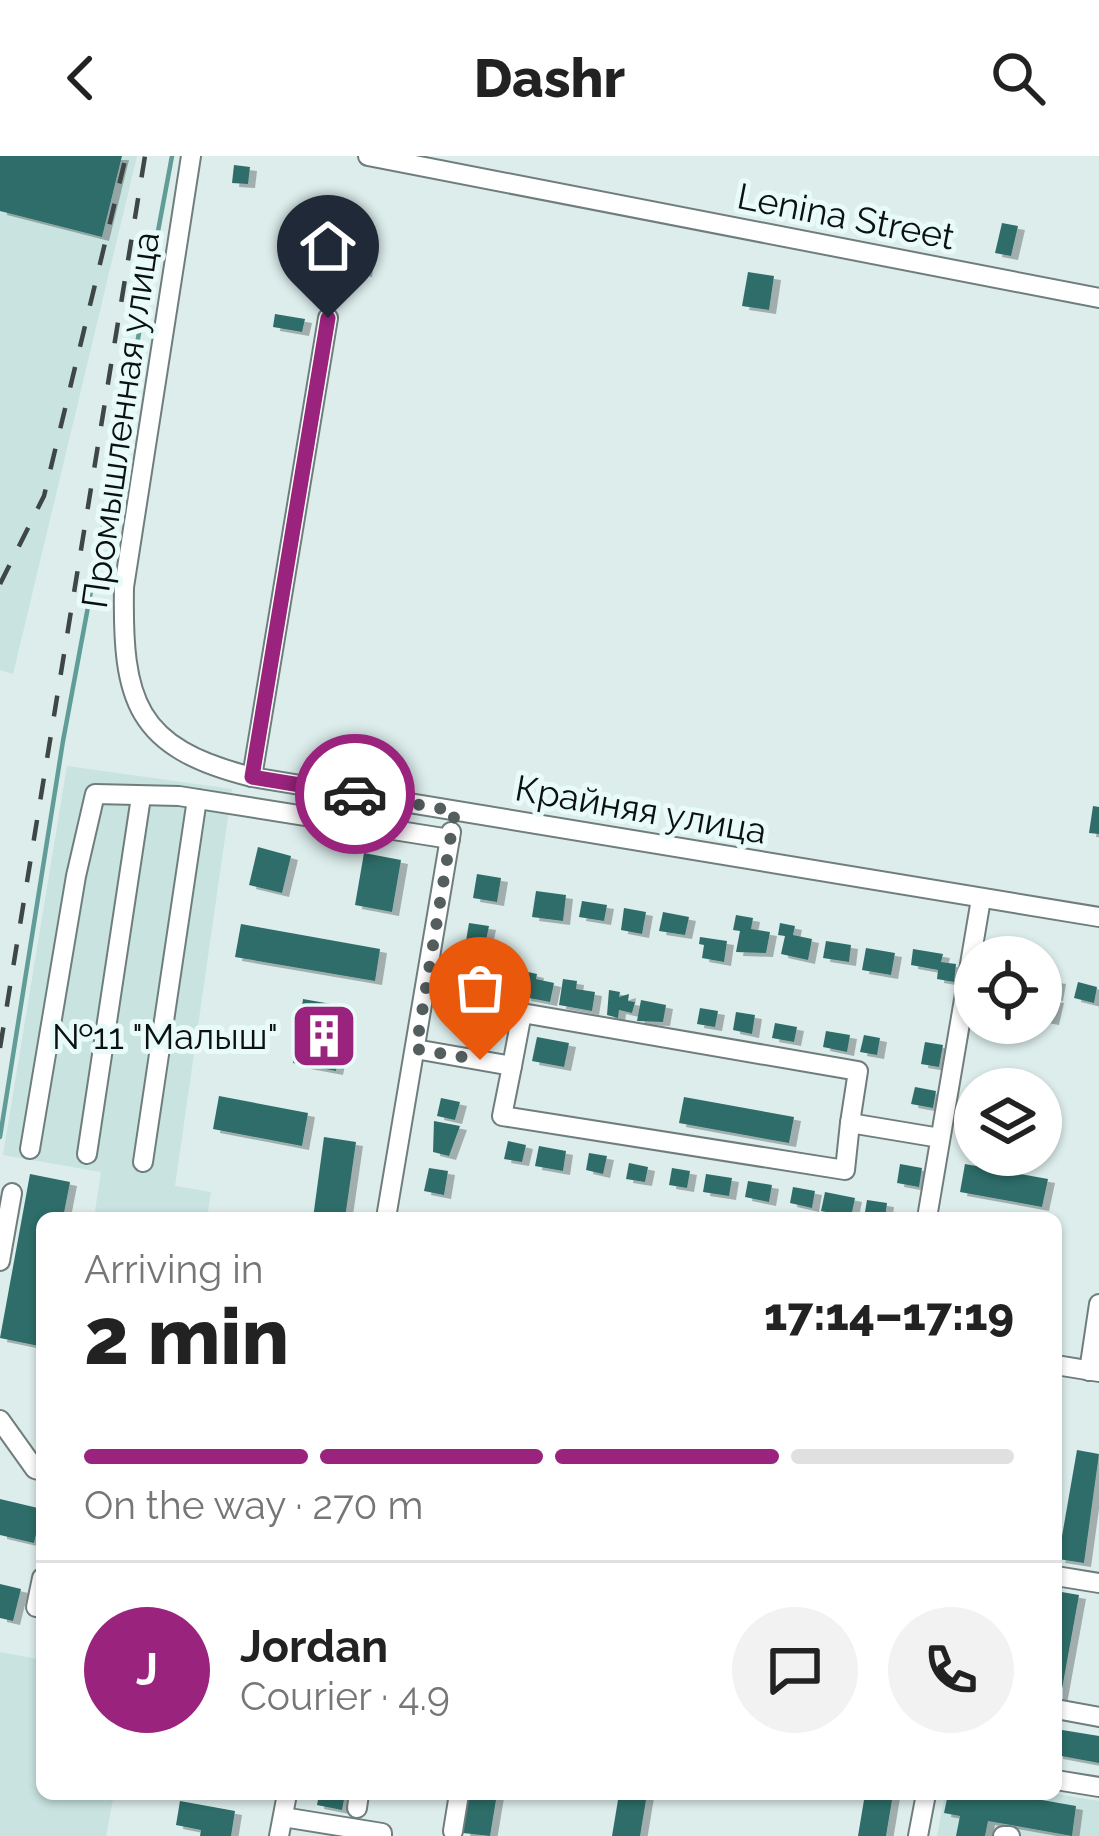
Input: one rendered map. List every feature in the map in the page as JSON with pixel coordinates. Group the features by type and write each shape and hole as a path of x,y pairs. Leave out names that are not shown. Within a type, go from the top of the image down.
{"street":[{"name":"Промышленная улица","path":"176,751 147,722 131,686 123,640 124,587 191,156"},
{"name":"Lenina Street","path":"368,156 1099,298"},
{"path":"252,777 328,318"},
{"name":"Крайняя улица","path":"176,751 252,777 1099,917"},
{"path":"30,1149 76,876 95,794 197,799 450,839"},
{"path":"86,1154 141,796"},
{"path":"143,1162 197,799"},
{"path":"387,1212 455,811"},
{"path":"928,1212 982,899"},
{"path":"522,1013 858,1071 845,1170 502,1116 512,1066 522,1013"},
{"path":"416,1049 512,1066"},
{"path":"850,1123 940,1138"},
{"path":"0,1262 12,1193"},
{"path":"1062,1366 1094,1372 1099,1304"},
{"path":"0,1420 36,1469"},
{"path":"1062,1577 1099,1583"},
{"path":"1062,1710 1099,1717"},
{"path":"1062,1781 1099,1787"},
{"path":"453,1831 458,1800"},
{"path":"918,1836 925,1800"},
{"path":"281,1826 382,1836"}],"shaded area":[{"path":"0,156 137,156 13,674 0,670"},
{"path":"67,766 232,789 175,1186 211,1192 208,1212 95,1212 101,1172 3,1155"},
{"path":"0,1652 36,1659 36,1800 113,1800 106,1836 0,1836"},
{"path":"1062,1795 1099,1801 1099,1836 937,1836 944,1800 1062,1800"}],"building":[{"path":"0,156 122,156 102,237 0,211"},
{"path":"234,165 250,167 248,184 232,183"},
{"path":"1002,223 1018,226 1011,256 995,253"},
{"path":"353,255 367,257 365,273 351,271"},
{"path":"748,272 774,276 769,310 742,306"},
{"path":"275,314 305,319 302,332 273,327"},
{"path":"1093,806 1099,807 1099,834 1089,833"},
{"path":"258,847 291,856 282,893 249,885"},
{"path":"364,853 401,860 392,912 355,905"},
{"path":"477,874 501,878 497,902 473,898"},
{"path":"536,891 566,895 563,921 532,917"},
{"path":"582,901 607,905 604,921 579,917"},
{"path":"624,908 646,912 642,934 621,930"},
{"path":"663,912 689,917 685,935 659,931"},
{"path":"736,915 753,918 751,929 770,932 766,953 736,952 740,931 733,930"},
{"path":"469,923 489,926 485,945 466,941"},
{"path":"780,923 795,926 793,935 812,939 808,960 781,954 785,936 778,935"},
{"path":"241,924 380,949 375,981 235,957"},
{"path":"700,937 727,941 724,962 702,958"},
{"path":"826,941 851,945 849,962 823,958"},
{"path":"866,948 895,953 891,975 862,970"},
{"path":"913,949 943,954 941,962 954,964 954,982 937,979 938,970 911,965"},
{"path":"463,958 482,960 479,983 460,980"},
{"path":"528,972 554,983 550,1002 524,997"},
{"path":"563,979 577,981 576,989 595,992 592,1011 559,1005"},
{"path":"1078,982 1097,987 1094,1003 1074,998"},
{"path":"609,990 620,992 619,997 629,994 628,1001 635,1002 632,1013 619,1010 618,1018 607,1015"},
{"name":"№11 \"Малыш\"","path":"303,999 348,1007 345,1022 340,1021 336,1071 293,1063 295,1049 307,1052 314,1016 301,1014"},
{"path":"641,1000 666,1005 663,1022 637,1021"},
{"path":"456,1006 475,1010 471,1032 452,1028"},
{"path":"700,1008 718,1011 715,1027 697,1024"},
{"path":"736,1012 755,1015 752,1034 733,1030"},
{"path":"775,1023 797,1027 794,1042 772,1038"},
{"path":"826,1031 850,1035 847,1052 823,1047"},
{"path":"864,1035 880,1038 877,1055 860,1052"},
{"path":"537,1037 569,1043 564,1067 532,1061"},
{"path":"925,1042 943,1045 939,1067 921,1064"},
{"path":"915,1087 936,1091 933,1108 911,1104"},
{"path":"219,1096 308,1113 302,1146 213,1129"},
{"path":"684,1097 794,1117 789,1143 679,1123"},
{"path":"441,1098 460,1102 455,1120 437,1116"},
{"path":"434,1121 460,1126 449,1156 433,1152"},
{"path":"324,1137 356,1142 346,1212 314,1212"},
{"path":"508,1141 526,1145 522,1162 504,1159"},
{"path":"539,1146 566,1151 563,1171 535,1166"},
{"path":"589,1153 607,1156 603,1174 586,1170"},
{"path":"629,1163 648,1167 645,1182 626,1179"},
{"path":"900,1164 922,1168 919,1187 897,1183"},
{"path":"429,1168 448,1171 444,1195 424,1191"},
{"path":"672,1168 690,1171 687,1188 669,1185"},
{"path":"30,1174 70,1182 64,1212 36,1212 36,1345 0,1338"},
{"path":"706,1174 732,1178 729,1196 703,1192"},
{"path":"963,1176 1048,1179 1042,1207 960,1192"},
{"path":"748,1181 772,1185 769,1202 745,1197"},
{"path":"793,1187 815,1191 812,1208 790,1203"},
{"path":"825,1192 855,1198 852,1212 821,1211"},
{"path":"867,1200 887,1203 886,1212 865,1212"},
{"path":"1077,1450 1099,1454 1084,1563 1062,1560"},
{"path":"0,1499 36,1508 34,1543 0,1535"},
{"path":"0,1584 21,1589 13,1621 0,1618"},
{"path":"1062,1592 1079,1595 1062,1689"},
{"path":"1062,1730 1099,1736 1099,1763 1062,1756"},
{"path":"318,1800 344,1800 342,1810 317,1805"},
{"path":"468,1800 496,1800 490,1836 463,1833"},
{"path":"618,1800 646,1800 640,1836 612,1836"},
{"path":"864,1800 892,1800 886,1836 858,1836"},
{"path":"947,1800 1042,1800 1076,1806 1072,1836 988,1821 985,1836 956,1836 960,1816 944,1813"},
{"path":"180,1801 235,1811 231,1836 200,1836 201,1830 176,1825"}],"waterway":[{"path":"0,1137 63,741 172,156"}],"railway":[{"path":"0,584 44,496 126,156"},
{"path":"0,1048 145,156"}],"way so far":[{"path":"355,794 455,811 416,1049 480,1060"}],"place":[{"name":"№11 \"Малыш\"","path":"324,1036"}],"route":[{"path":"328,318 252,777 355,794"}]}
